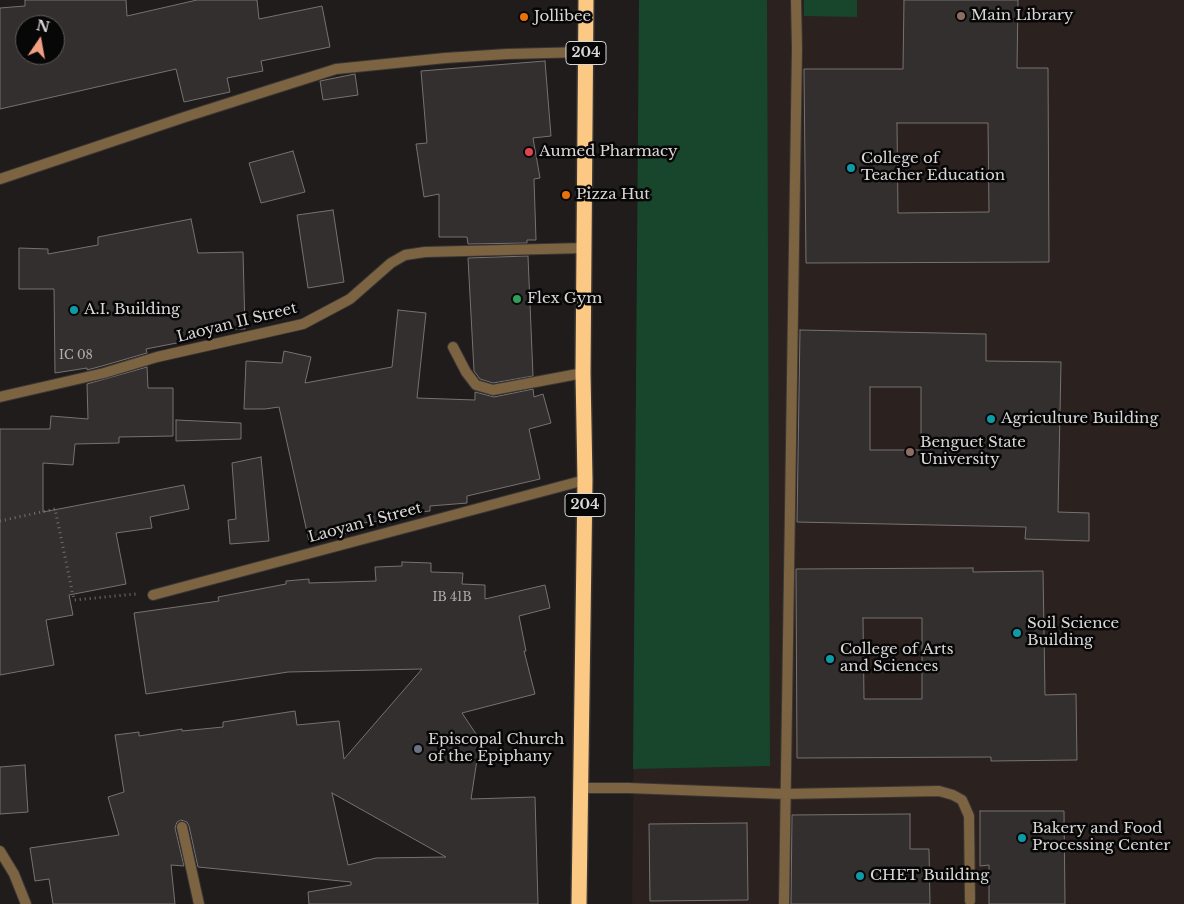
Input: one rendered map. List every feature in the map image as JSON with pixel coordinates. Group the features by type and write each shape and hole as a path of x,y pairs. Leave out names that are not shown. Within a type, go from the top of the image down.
{"highway":[{"name":"204","path":"579,904 585,480 583,373 586,0"}],"street":[{"path":"784,904 797,48 796,0"},
{"path":"0,179 336,69 446,58 586,52"},
{"name":"Laoyan II Street","path":"0,397 104,373 157,357 303,324 350,300 391,263 405,255 425,252 584,248"},
{"path":"453,346 466,372 476,385 493,390 583,373"},
{"name":"Laoyan I Street","path":"153,595 585,480"},
{"path":"581,788 785,794 939,791 953,795 962,800 969,816 970,901"},
{"path":"182,827 199,904"},
{"path":"0,851 14,874 26,904"}],"path":[{"path":"0,521 55,509 74,600 164,592"}],"shaded area":[{"name":"Benguet State University","path":"642,0 1184,0 1184,904 632,904"}],"green space":[{"path":"639,0 767,0 770,766 633,769"},
{"path":"804,0 857,0 857,17 804,16"}],"building":[{"path":"25,0 126,0 127,16 197,0 257,0 259,19 322,6 330,47 261,61 263,71 227,78 230,92 184,102 176,69 0,109 0,8 25,6"},
{"name":"College of Teacher Education","path":"904,0 1018,0 1017,68 1048,68 1049,262 806,263 804,69 903,69","holes":["897,123 988,123 989,212 898,213"]},
{"path":"545,61 551,136 533,138 540,178 534,179 536,240 527,240 527,243 468,244 467,237 439,237 439,194 424,197 416,144 427,143 421,71"},
{"path":"355,74 358,95 323,100 320,81"},
{"path":"293,151 305,192 261,203 249,163"},
{"path":"333,210 344,282 308,288 297,215"},
{"path":"191,219 198,253 243,252 245,329 196,330 197,339 146,349 147,353 87,370 87,368 55,373 54,289 19,289 19,248 48,249 48,254 98,245 98,237"},
{"path":"528,256 533,376 493,383 480,379 474,371 468,258"},
{"path":"398,310 426,313 417,398 475,400 475,392 494,397 533,389 534,397 543,394 551,423 529,429 540,479 467,496 467,503 430,506 430,511 393,515 394,519 347,525 348,533 309,541 279,407 244,409 246,361 282,363 284,351 311,357 305,383 392,367"},
{"name":"Agriculture Building","path":"800,330 986,334 986,361 1061,362 1058,512 1089,513 1089,541 1025,539 1026,527 797,522","holes":["870,387 921,387 921,450 870,450"]},
{"path":"147,367 148,388 173,388 173,436 119,437 119,443 75,444 73,465 43,463 43,512 184,485 189,509 150,517 152,528 116,533 126,584 69,595 73,615 46,620 54,665 0,675 0,429 50,429 51,416 88,419 87,384"},
{"path":"176,420 241,423 241,439 176,441"},
{"path":"261,457 269,541 230,544 228,520 236,519 232,463"},
{"path":"402,562 431,563 431,572 463,573 462,584 485,585 485,599 545,585 550,608 519,616 526,651 524,651 535,694 462,713 480,740 471,799 535,797 538,904 309,904 308,892 351,885 351,882 198,867 189,826 187,822 181,820 177,822 175,828 184,866 171,865 175,904 53,904 49,879 35,881 30,848 119,835 108,797 124,792 115,735 139,732 139,736 182,729 182,731 223,727 223,722 295,711 297,725 339,721 344,759 422,669 288,672 146,694 134,613 219,601 218,597 286,584 286,581 309,579 309,583 376,581 375,567 402,566","holes":["332,793 446,857 376,858 348,865"]},
{"name":"College of Arts and Sciences","path":"973,568 973,572 1043,571 1045,695 1076,694 1077,760 991,761 991,757 797,758 796,569","holes":["863,618 922,618 922,699 864,699"]},
{"path":"25,765 28,812 0,814 0,767"},
{"name":"Bakery and Food Processing Center","path":"980,811 1064,811 1065,904 989,904 989,865 980,866"},
{"name":"CHET Building","path":"910,814 910,849 929,849 930,904 791,904 792,815"},
{"path":"747,823 748,900 650,901 649,824"}],"place":[{"name":"Main Library","path":"961,16"},
{"name":"Jollibee","path":"524,17"},
{"name":"Aumed Pharmacy","path":"529,152"},
{"name":"College of Teacher Education","path":"851,168"},
{"name":"Pizza Hut","path":"566,195"},
{"name":"Flex Gym","path":"517,299"},
{"name":"A.I. Building","path":"74,310"},
{"name":"Agriculture Building","path":"991,419"},
{"name":"Benguet State University","path":"910,452"},
{"name":"Soil Science Building","path":"1017,633"},
{"name":"College of Arts and Sciences","path":"830,659"},
{"name":"Episcopal Church of the Epiphany","path":"418,749"},
{"name":"Bakery and Food Processing Center","path":"1022,838"},
{"name":"CHET Building","path":"860,876"}]}
